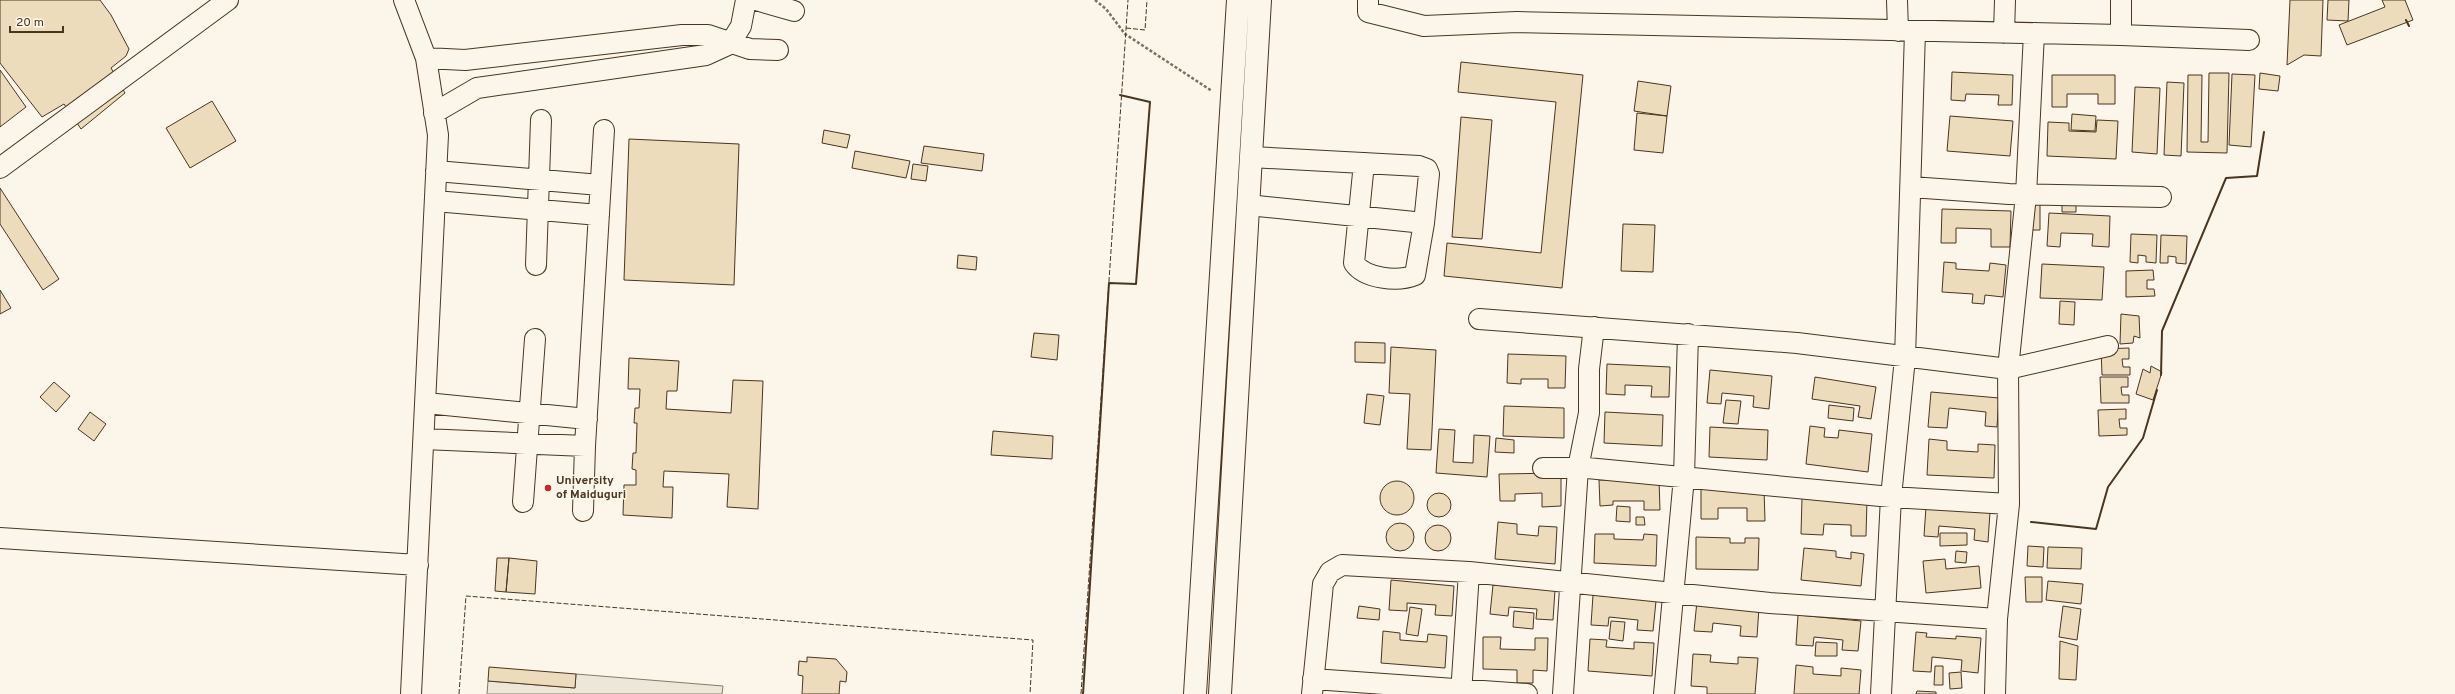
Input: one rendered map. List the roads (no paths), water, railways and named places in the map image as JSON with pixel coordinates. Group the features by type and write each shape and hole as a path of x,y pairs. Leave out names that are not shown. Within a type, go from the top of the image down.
{"highway":[{"path":"1195,694 1238,0"},
{"path":"1220,694 1260,0"}],"street":[{"path":"0,168 228,0"},
{"path":"404,0 426,58 438,135 411,694"},
{"path":"434,113 477,88 706,55 730,44 741,26 746,0"},
{"path":"756,0 794,11"},
{"path":"1368,0 1368,12 1424,26 1517,22 2121,35 2249,40"},
{"path":"1881,694 1891,497 1905,358 1911,187 1906,31 1898,0"},
{"path":"2004,33 2005,0"},
{"path":"2121,0 2121,35"},
{"path":"1995,694 1997,619 2009,504 2008,369 2026,195 2034,33"},
{"path":"426,58 465,60 682,35 708,35 750,50 778,50"},
{"path":"536,265 541,120"},
{"path":"583,511 585,446 604,130"},
{"path":"1251,157 1364,163 1420,166 1427,169 1429,174 1424,222 1415,275 1408,278 1368,275 1354,263 1364,163"},
{"path":"436,171 600,185"},
{"path":"1911,187 2026,195 2161,197"},
{"path":"435,201 599,215"},
{"path":"1248,205 1424,222"},
{"path":"1479,319 1797,343 1905,358 2008,369 2108,346"},
{"path":"1563,694 1572,584 1578,468 1589,413 1589,369 1594,327"},
{"path":"1664,694 1672,592 1684,477 1688,334"},
{"path":"523,502 529,444 535,339"},
{"path":"426,403 587,419"},
{"path":"424,439 585,446"},
{"path":"1543,468 1578,468 1891,497 2009,504"},
{"path":"0,538 418,565"},
{"path":"1527,694 1312,686 1323,584 1330,572 1342,565 1470,572 1572,584 1672,592 1770,603 1997,619"},
{"path":"1462,691 1470,572"}],"place":[{"name":"University of Maiduguri","path":"548,488"}]}
